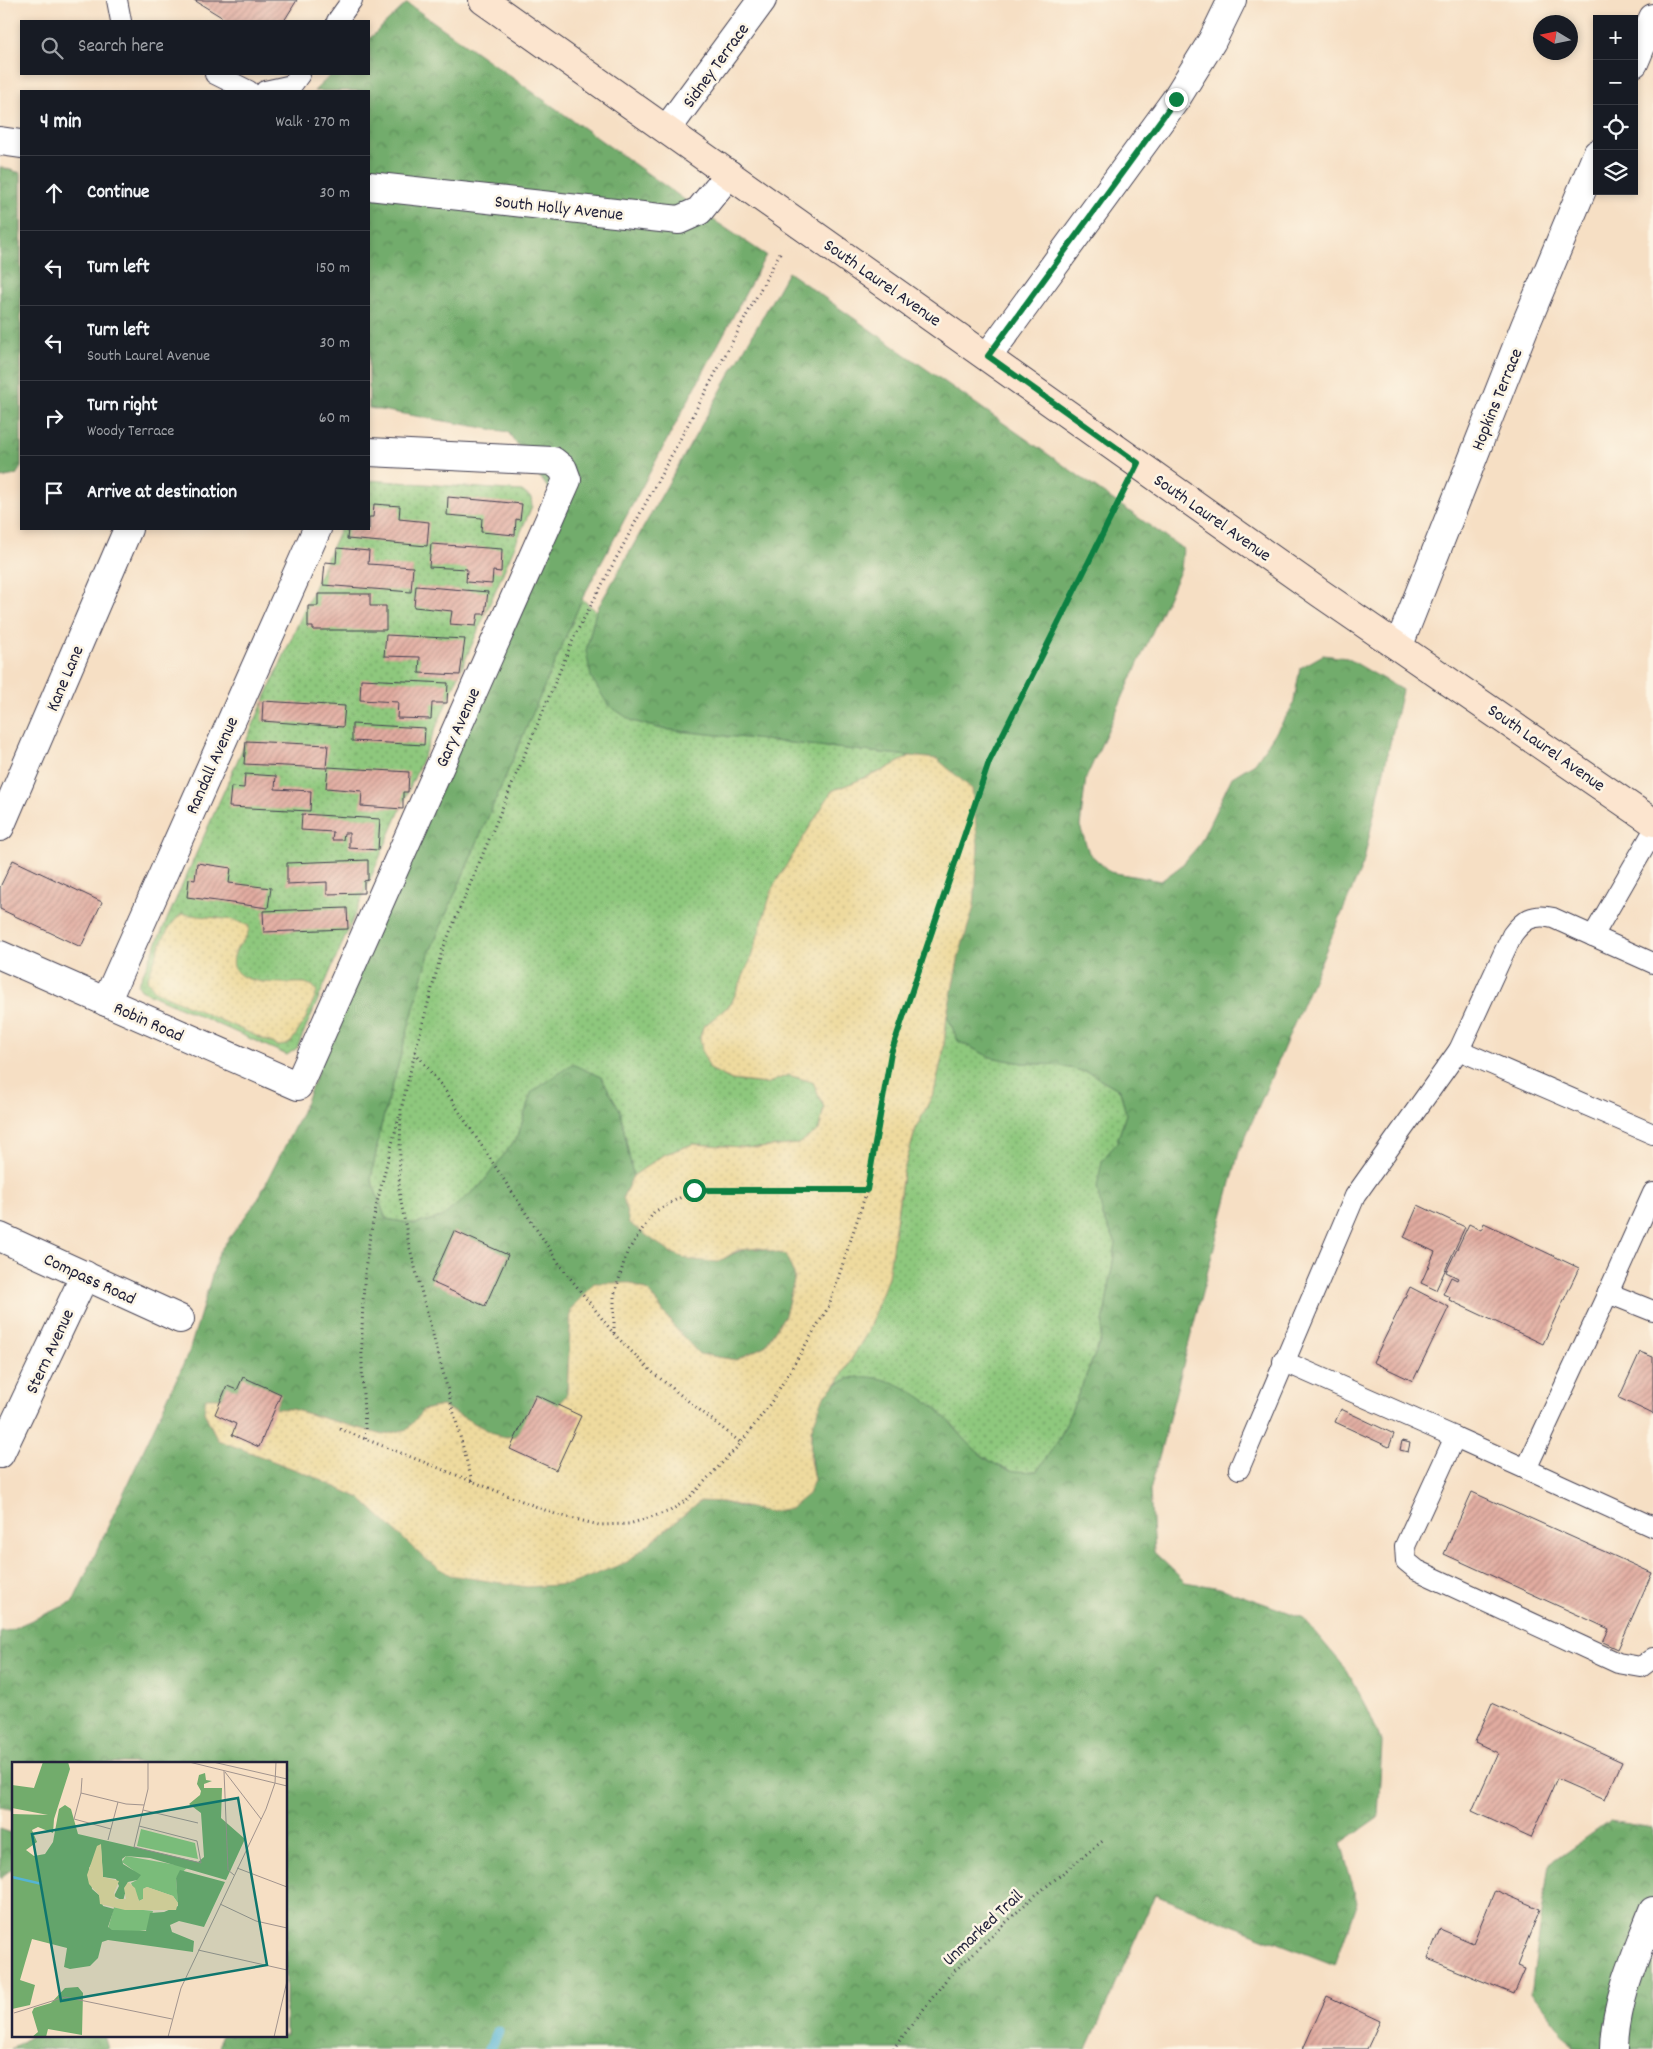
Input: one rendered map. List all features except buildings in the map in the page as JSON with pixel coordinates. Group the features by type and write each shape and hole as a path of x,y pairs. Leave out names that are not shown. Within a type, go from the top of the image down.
{"street":[{"name":"South Laurel Avenue","path":"483,0 1320,593 1653,822"},
{"name":"Sidney Terrace","path":"667,129 762,0"},
{"path":"988,356 1176,99 1212,41 1232,0"},
{"path":"1636,60 1653,18"},
{"path":"0,141 20,144"},
{"name":"Hopkins Terrace","path":"1398,645 1525,326 1593,164"},
{"name":"South Holly Avenue","path":"370,186 679,220 699,211 729,174"},
{"name":"Gary Avenue","path":"298,1086 567,480 563,469 553,461 370,452"},
{"name":"Kane Lane","path":"0,827 128,530"},
{"name":"Randall Avenue","path":"106,1002 316,530"},
{"name":"Robin Road","path":"0,955 298,1086"},
{"name":"Compass Road","path":"0,1236 180,1319"},
{"name":"Stern Avenue","path":"0,1454 85,1275"},
{"path":"1614,2049 1621,2002 1630,1969 1653,1911"}],"lane":[{"path":"117,0 121,20"},
{"path":"338,20 352,0"},
{"path":"217,75 246,90"},
{"path":"270,90 292,85 299,75"},
{"path":"1593,936 1653,832"},
{"path":"1239,1469 1283,1361 1355,1196 1459,1050 1512,935 1520,924 1530,917 1543,916 1653,962"},
{"path":"1459,1050 1653,1134"},
{"path":"1526,1469 1653,1193"},
{"path":"1608,1293 1653,1311"},
{"path":"1283,1361 1653,1527"},
{"path":"1454,1437 1405,1546 1406,1561 1410,1566 1618,1663 1641,1667 1653,1658"}],"path":[{"path":"366,1439 362,1331 366,1262 376,1207 442,951 574,635 797,222"},
{"path":"340,1429 555,1514 599,1525 629,1524 670,1511 688,1499 740,1443 770,1404 830,1306 867,1190 891,1053 989,762 1138,463"},
{"path":"415,1052 447,1093 560,1265 614,1334 652,1372 740,1443"},
{"path":"401,1110 399,1191 409,1245 472,1482"},
{"path":"614,1334 614,1296 628,1252 654,1212 694,1190 867,1190"},
{"name":"Unmarked Trail","path":"893,2049 949,1976 1032,1898 1105,1839"}],"green space":[{"path":"407,3 709,217 766,255 582,599 429,954 381,1126 371,1179 386,1219 415,1224 442,1217 481,1185 518,1136 531,1093 572,1064 601,1077 620,1110 633,1176 623,1197 718,1262 736,1252 744,1250 766,1250 786,1255 795,1277 785,1315 765,1346 736,1360 699,1354 675,1328 649,1292 631,1283 571,1310 567,1394 535,1436 500,1437 442,1406 423,1410 409,1429 383,1435 291,1409 204,1412 218,1440 312,1476 360,1498 380,1517 627,1562 700,1501 722,1502 745,1508 814,1480 811,1445 817,1410 830,1390 842,1382 855,1378 882,1379 910,1390 941,1413 971,1446 987,1460 1007,1469 1037,1471 1060,1438 1100,1342 1116,1243 1103,1217 1097,1187 1102,1161 1117,1142 1126,1114 1120,1090 1090,1073 1057,1065 1022,1063 990,1057 958,1041 947,1015 959,955 974,906 978,846 937,759 662,729 632,721 608,705 591,677 586,651 596,611 788,272 1183,549 1181,569 1086,778 1080,826 1089,853 1110,872 1161,881 1181,866 1199,845 1232,777 1255,763 1293,706 1300,668 1323,655 1347,658 1402,690 1363,864 1239,1152 1150,1491 1154,1552 1185,1582 1220,1588 1302,1617 1347,1670 1368,1710 1382,1743 1378,1817 1341,1843 1357,1902 1335,1965 1155,1895 1087,2049 219,2049 221,2036 288,2036 288,1762 12,1762 12,1810 0,1807 0,1631 7,1631 73,1602 189,1352 219,1252 258,1199 300,1116 550,491 508,432 370,408 370,90 315,90 331,75 370,75 370,38"},
{"path":"0,167 20,173 20,469 16,475 0,478"},
{"path":"370,480 522,491 531,498 532,506 297,1048 287,1055 141,990 138,985 340,530 370,530"},
{"path":"582,599 596,611 586,651 632,721 662,729 910,756 884,770 832,791 808,833 731,1004 703,1027 700,1037 710,1069 732,1080 766,1084 788,1075 813,1082 824,1107 819,1130 799,1144 758,1148 693,1144 663,1155 633,1176 620,1110 601,1077 531,1093 518,1136 481,1185 442,1217 415,1224 386,1219 371,1179 381,1126 429,954"},
{"path":"947,1015 958,1041 990,1057 1022,1063 1057,1065 1090,1073 1120,1090 1126,1114 1117,1142 1102,1161 1103,1217 1116,1243 1100,1342 1060,1438 1037,1471 1017,1472 996,1465 971,1447 953,1425 854,1377 837,1383 867,1333 896,1223 903,1173 916,1128 934,1092 943,1053"},
{"path":"1610,1821 1653,1828 1653,2049 1575,2049 1531,1992 1549,1864"},
{"path":"0,1829 12,1833 12,1869 0,1878"},
{"path":"30,2036 104,2036 108,2049 11,2049"}],"sand":[{"path":"910,756 937,759 972,789 978,846 974,907 959,955 947,1015 943,1053 934,1092 916,1128 903,1173 888,1277 867,1333 837,1383 824,1396 811,1430 810,1460 814,1480 808,1494 791,1508 769,1512 722,1502 700,1501 627,1562 571,1584 527,1587 450,1575 424,1558 360,1498 312,1476 218,1440 204,1412 206,1398 230,1398 246,1408 291,1409 383,1435 408,1429 423,1410 442,1406 500,1437 535,1435 567,1394 571,1309 594,1283 631,1283 649,1292 675,1328 699,1354 736,1360 765,1346 785,1315 795,1277 786,1255 760,1248 738,1250 718,1262 690,1260 670,1252 629,1223 623,1197 633,1176 663,1155 693,1144 758,1148 798,1144 819,1130 824,1107 813,1082 788,1075 766,1084 732,1080 710,1069 702,1051 700,1037 703,1027 731,1004 750,961 773,887 832,791 884,770"},
{"path":"182,914 234,920 249,926 245,938 235,953 233,965 238,973 246,978 271,983 305,983 313,986 317,992 304,1022 291,1042 279,1046 155,991 147,980 165,935 175,920"}],"waterway":[{"path":"490,2049 498,2031"}],"route":[{"path":"694,1190 867,1190 891,1053 934,920 989,762 1138,463 988,356 1176,99"}]}
